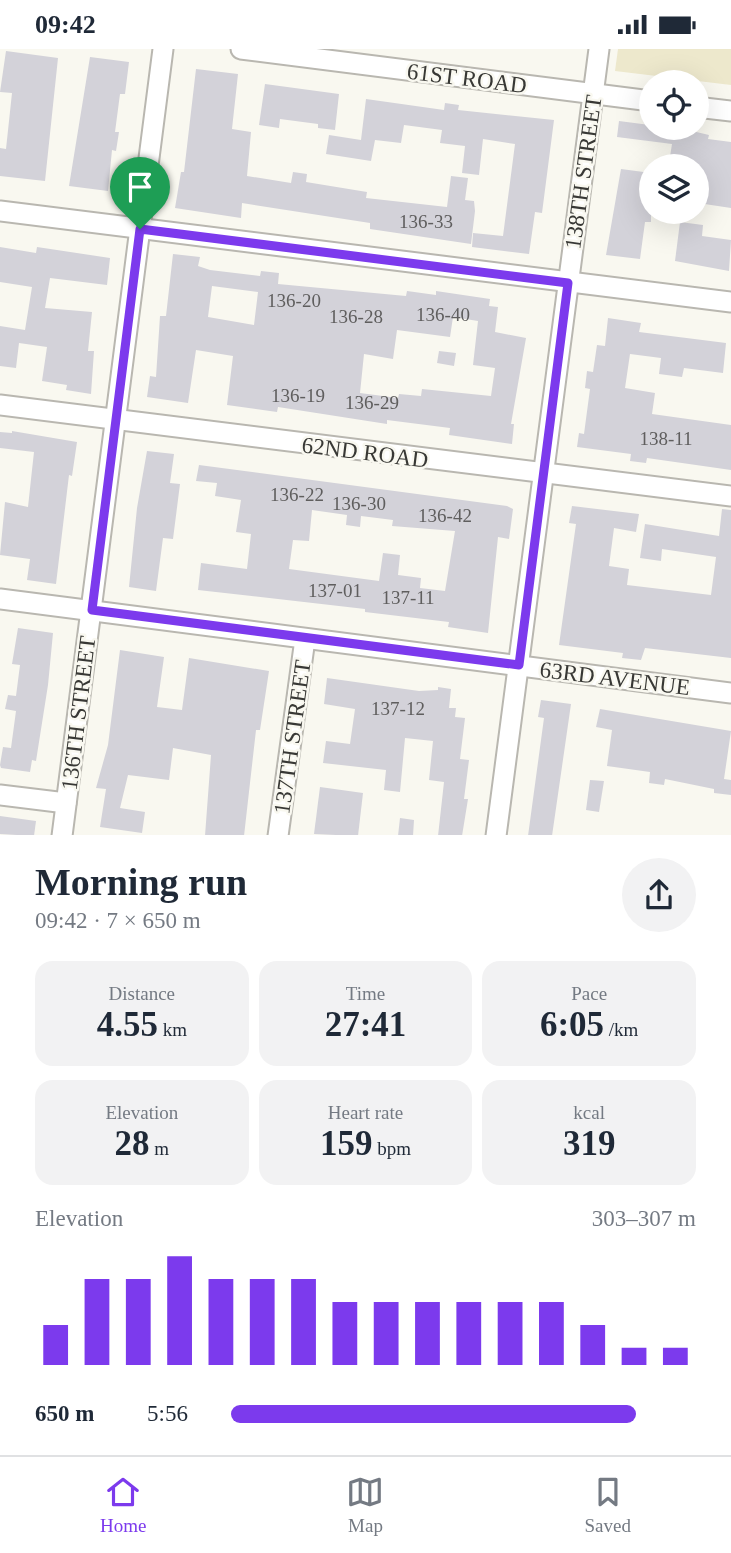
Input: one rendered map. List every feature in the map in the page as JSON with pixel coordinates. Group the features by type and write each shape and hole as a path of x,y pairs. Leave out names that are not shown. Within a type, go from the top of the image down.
{"street":[{"name":"136TH STREET","path":"62,835 163,49"},
{"name":"61ST ROAD","path":"242,49 639,99"},
{"name":"138TH STREET","path":"496,835 599,49"},
{"path":"709,108 731,111"},
{"path":"0,211 731,302"},
{"name":"62ND ROAD","path":"0,405 543,475 731,496"},
{"name":"63RD AVENUE","path":"0,599 731,693"},
{"name":"137TH STREET","path":"278,835 305,639"},
{"path":"0,795 66,803"}],"shaded area":[{"path":"618,49 731,49 731,85 709,82 709,70 639,70 639,74 615,71"}],"building":[{"path":"6,51 58,58 45,181 0,176 0,148 6,149 12,93 0,92"},
{"path":"90,57 129,62 125,94 120,94 115,132 119,132 116,151 112,150 108,191 69,186"},
{"path":"196,69 238,74 232,129 251,132 247,176 291,183 293,172 307,174 306,182 367,192 366,198 447,207 451,176 468,178 465,200 474,201 475,211 471,244 370,229 370,223 242,203 241,218 175,208 181,172 184,172"},
{"path":"265,84 339,94 335,130 318,128 318,124 280,119 279,128 259,125"},
{"path":"366,99 444,110 445,103 459,105 458,110 554,120 542,213 535,212 529,254 472,247 473,233 503,236 515,144 483,139 479,175 462,173 465,146 440,143 442,130 404,125 401,143 375,140 371,161 326,154 329,135 361,140"},
{"path":"619,121 639,124 639,140 617,137"},
{"path":"709,139 731,142 731,208 709,205 709,154 670,154 672,144 641,140"},
{"path":"621,169 639,171 639,224 645,224 640,259 606,255"},
{"path":"680,224 703,225 702,236 731,240 729,271 675,261"},
{"path":"0,247 36,253 37,247 110,258 107,285 50,278 45,308 92,312 88,351 94,351 91,394 66,390 67,385 42,381 47,347 19,343 16,368 0,366 0,326 25,330 32,287 0,282"},
{"path":"173,254 200,257 198,266 210,270 260,276 261,271 279,273 278,284 406,296 407,291 436,295 436,291 490,299 489,306 498,307 495,332 526,338 511,424 514,424 512,444 449,435 450,428 387,420 387,424 278,407 277,412 227,405 233,356 196,350 188,403 147,397 150,376 156,377 160,316 166,316","holes":["212,286 258,292 254,325 208,317","453,317 478,321 473,365 495,368 491,396 422,389 421,396 399,394 398,398 360,393 364,354 393,359 397,330 450,337"]},
{"path":"608,318 641,323 639,332 726,343 723,373 684,368 682,377 659,374 661,358 630,354 625,388 655,393 652,414 731,425 731,470 647,458 646,463 630,461 631,454 577,447 579,433 584,434 590,389 585,388 587,371 593,372 597,345 605,346"},
{"path":"439,351 456,353 454,366 437,363"},
{"path":"12,431 77,442 72,476 69,475 56,584 27,580 30,559 0,555 5,502 28,507 34,452 0,448 0,432"},
{"path":"147,451 174,454 170,483 180,484 173,539 163,538 156,591 129,587 137,508"},
{"path":"199,465 507,506 513,509 509,539 498,537 488,633 448,627 449,622 365,612 365,609 198,590 201,563 247,569 251,534 236,532 241,500 215,496 217,483 196,481","holes":["312,510 347,515 346,525 360,527 361,516 393,520 392,526 455,531 445,591 420,588 421,578 398,575 400,555 383,553 379,581 289,569 293,540 309,541"]},
{"path":"572,506 639,514 636,532 614,528 609,566 629,569 627,585 711,595 716,557 662,549 661,561 640,558 645,524 719,536 722,509 731,510 731,658 645,648 641,660 622,658 623,653 559,645 576,524 569,523"},
{"path":"18,628 53,633 36,761 32,760 30,772 1,768 0,765 3,747 11,748 16,711 5,709 8,695 16,696 20,665 12,664"},
{"path":"120,650 164,657 157,707 182,710 189,658 269,671 260,730 256,730 244,835 205,835 211,755 173,748 169,780 128,775 120,808 145,812 142,833 100,827 106,789 96,788 108,745"},
{"path":"327,678 419,691 438,690 438,687 451,689 449,708 456,708 455,717 465,718 460,759 469,760 464,799 468,799 462,835 438,835 444,782 429,780 433,741 405,738 400,792 384,790 386,770 323,763 326,741 350,744 355,709 324,704"},
{"path":"541,700 571,704 552,835 528,835 544,718 538,717"},
{"path":"600,709 731,731 724,779 731,780 731,795 665,779 664,785 649,783 650,772 607,766 612,730 596,727"},
{"path":"590,780 604,781 599,812 586,810"},
{"path":"320,787 363,793 358,835 314,834"},
{"path":"0,816 36,821 34,835 0,834"},
{"path":"400,818 414,820 413,835 398,835"}],"route":[{"path":"140,229 568,283 519,665 92,610 140,229"}]}
